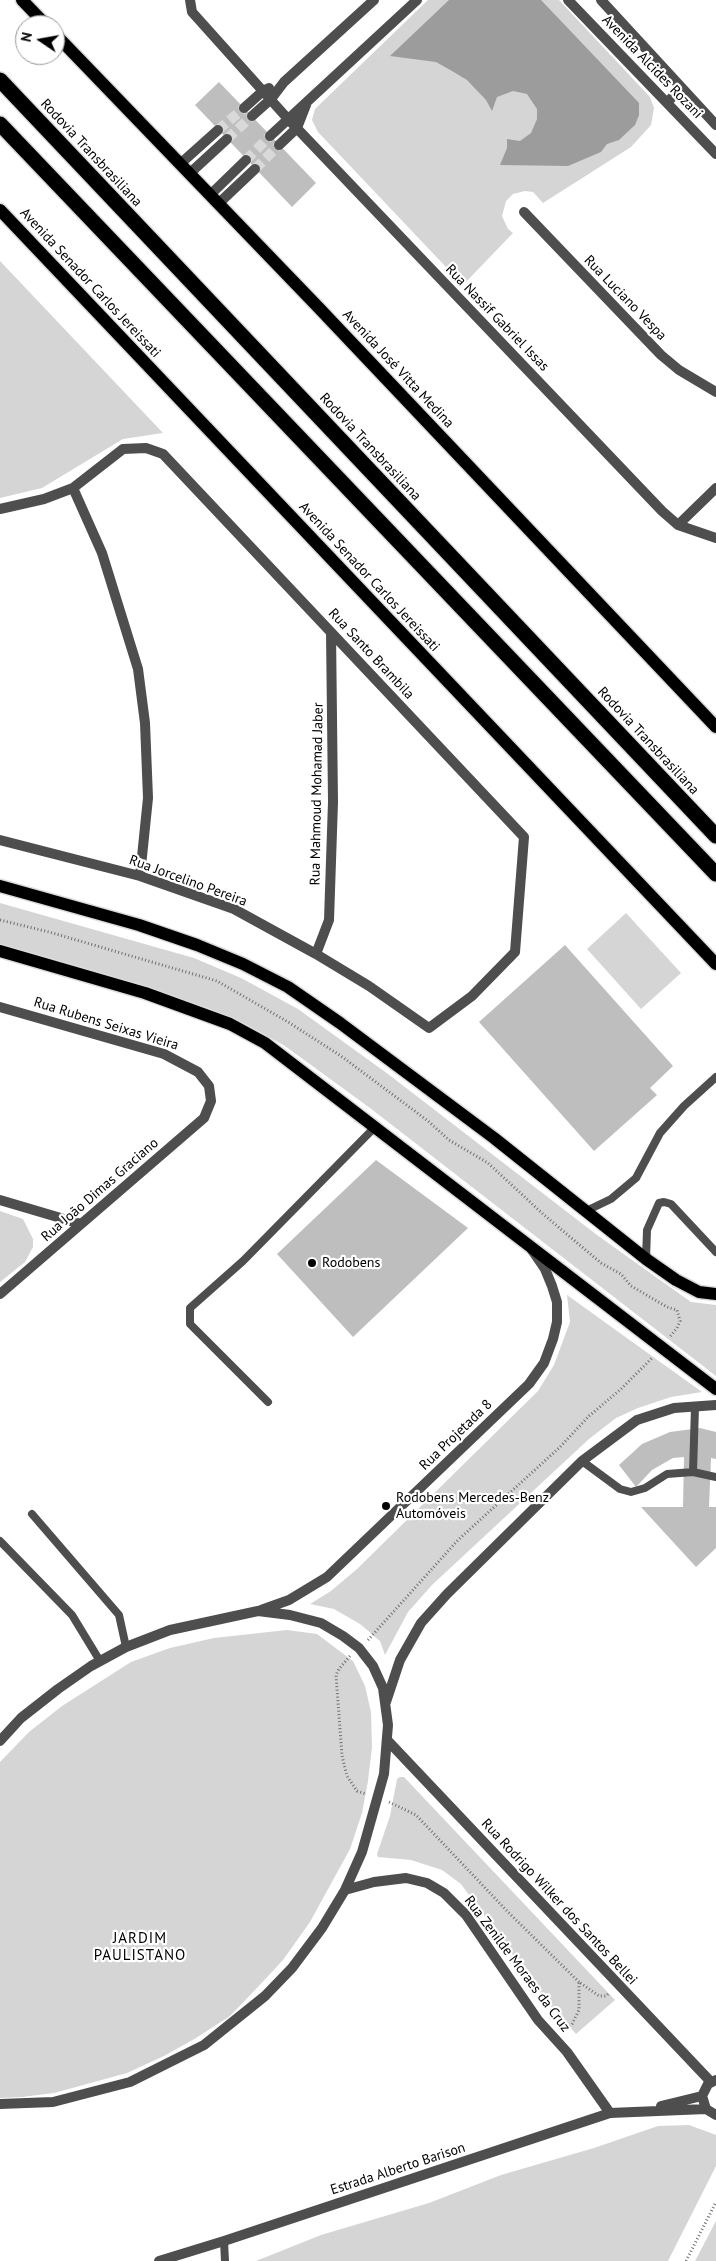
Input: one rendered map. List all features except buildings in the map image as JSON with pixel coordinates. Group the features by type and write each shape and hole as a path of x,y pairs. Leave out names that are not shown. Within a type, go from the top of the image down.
{"highway":[{"name":"Rodovia Transbrasiliana","path":"3,83 716,836"},
{"path":"0,124 716,874"}],"main road":[{"path":"22,0 36,15"},
{"name":"Avenida José Vitta Medina","path":"65,44 318,307 716,727"},
{"name":"Avenida Senador Carlos Jereissati","path":"0,210 716,964"},
{"path":"0,886 139,925 197,945 243,964 288,987 340,1023 487,1133 646,1259 676,1280 699,1292 716,1294"},
{"path":"0,951 145,992 230,1024 265,1042 376,1126 530,1248 716,1389"}],"street":[{"name":"Rua Nassif Gabriel Issas","path":"190,0 192,12 297,128 642,490 678,525 716,538"},
{"path":"270,136 416,0"},
{"name":"Avenida Alcides Rozani","path":"568,0 716,154"},
{"name":"Avenida Alcides Rozani","path":"602,0 716,125"},
{"path":"252,116 271,99 284,82 369,2"},
{"path":"244,108 263,91 284,82"},
{"path":"667,103 682,87"},
{"path":"280,145 297,128 306,104"},
{"path":"184,169 218,130"},
{"path":"184,169 227,139"},
{"path":"214,200 246,160"},
{"path":"214,200 255,168"},
{"name":"Rua Luciano Vespa","path":"524,212 661,355 679,370 716,392"},
{"name":"Rua Santo Brambila","path":"0,509 44,499 73,488 123,449 146,448 163,454 524,837 515,952 472,996 429,1028"},
{"path":"73,488 102,553 138,669 145,723 148,798 140,876"},
{"path":"678,525 716,488"},
{"name":"Rua Mahmoud Mohamad Jaber","path":"316,954 329,920 333,802 331,632"},
{"name":"Rua Jorcelino Pereira","path":"0,840 140,876 234,909 316,954 369,986 429,1028"},
{"name":"Rua Rubens Seixas Vieira","path":"0,1007 164,1054 198,1072 209,1086 211,1101"},
{"name":"Rua João Dimas Graciano","path":"0,1294 204,1118 211,1101"},
{"path":"0,1200 81,1224"},
{"name":"Rua Projetada 8","path":"258,1611 289,1600 327,1577 529,1384 544,1362 554,1339 557,1322 557,1302 552,1286 545,1270 530,1248"},
{"path":"386,1703 400,1660 421,1623 447,1594 582,1461 637,1420 674,1408 716,1405"},
{"path":"0,1741 21,1718 43,1700 100,1661 126,1647 170,1630 258,1611 290,1615 321,1623 359,1648 373,1666 382,1688 386,1703 388,1741 378,1798 362,1852 344,1890 322,1928 292,1968 265,1996 204,2045 130,2082 53,2102 0,2104"},
{"name":"Rua Rodrigo Wilker dos Santos Bellei","path":"388,1741 618,1984 713,2081"},
{"name":"Rua Zenilde Moraes da Cruz","path":"344,1890 374,1882 406,1878 427,1883 444,1893 471,1922 533,2014 610,2112"},
{"path":"713,2081 703,2090 702,2096 706,2109 716,2115"},
{"name":"Estrada Alberto Barison","path":"646,2110 702,2096"},
{"name":"Estrada Alberto Barison","path":"159,2261 610,2112 706,2109"}],"lane":[{"path":"586,1211 611,1199 636,1178 660,1133 684,1106 716,1077"},
{"path":"268,1402 190,1324 190,1308 243,1260 376,1126"},
{"path":"646,1259 647,1230 659,1203 664,1202 671,1204 716,1252"},
{"path":"693,1472 695,1407"},
{"path":"582,1461 620,1489 631,1492 645,1488 667,1474 693,1472 716,1477"},
{"path":"32,1514 119,1615 126,1647"},
{"path":"0,1540 72,1615 100,1661"},
{"path":"224,2241 225,2261"}],"path":[{"path":"0,920 49,932 217,981 341,1056 428,1121 449,1140 488,1163 601,1263 622,1274 631,1286 667,1307 677,1310 680,1321 677,1328 646,1366 589,1416 560,1447 458,1540 378,1630 342,1665 336,1675 342,1756 346,1776 357,1791 400,1806 416,1815 507,1911 579,1982 599,1996 606,1996 618,1984"},
{"path":"554,2039 572,2024 579,2010 579,1982"},
{"path":"686,2261 716,2202"}],"shaded area":[{"path":"428,0 559,0 650,97 654,108 651,125 631,147 543,203 533,192 525,191 513,194 506,201 502,216 508,229 513,233 463,285 318,132 312,120 315,109"},
{"path":"449,0 541,0 639,103 639,115 635,125 619,140 607,144 601,152 568,166 500,165 507,148 507,139 520,141 531,133 537,119 537,109 527,94 513,91 497,97 492,111 486,100 467,80 436,62 390,56"},
{"path":"0,261 163,433 123,439 42,488 0,498"},
{"path":"0,903 194,958 241,978 298,1009 388,1074 597,1235 691,1302 716,1305 716,1376 370,1108 285,1046 247,1025 208,1008 0,944"},
{"path":"626,913 681,973 641,1009 587,949"},
{"path":"0,1211 23,1219 33,1239 33,1247 25,1262 0,1282"},
{"path":"567,1295 702,1392 671,1397 638,1408 616,1418 589,1439 432,1585 408,1612 385,1655 380,1641 360,1624 334,1609 310,1604 331,1591 357,1569 538,1391 554,1365 570,1322"},
{"path":"287,1630 317,1634 353,1661 365,1686 371,1712 372,1747 362,1813 350,1849 310,1922 283,1960 230,2016 196,2038 164,2056 127,2073 54,2093 0,2098 0,1762 29,1732 62,1706 131,1662 170,1648 214,1638"},
{"path":"404,1777 615,2000 576,2034 544,1998 461,1884 442,1870 411,1860 378,1857 377,1854 390,1816 397,1779"},
{"path":"689,2125 716,2135 716,2166 668,2261 256,2261 321,2235 429,2203 501,2175 594,2148 658,2126"},
{"path":"716,2221 716,2261 695,2261"}],"tunnel":[{"path":"218,130 244,108"},
{"path":"227,139 252,116"},
{"path":"246,160 270,136"},
{"path":"255,169 279,145"}],"place":[{"name":"Rodobens","path":"312,1263"},
{"name":"Rodobens Mercedes-Benz Automóveis","path":"386,1506"}],"district":[{"name":"JARDIM PAULISTANO","path":"140,1948"}]}
